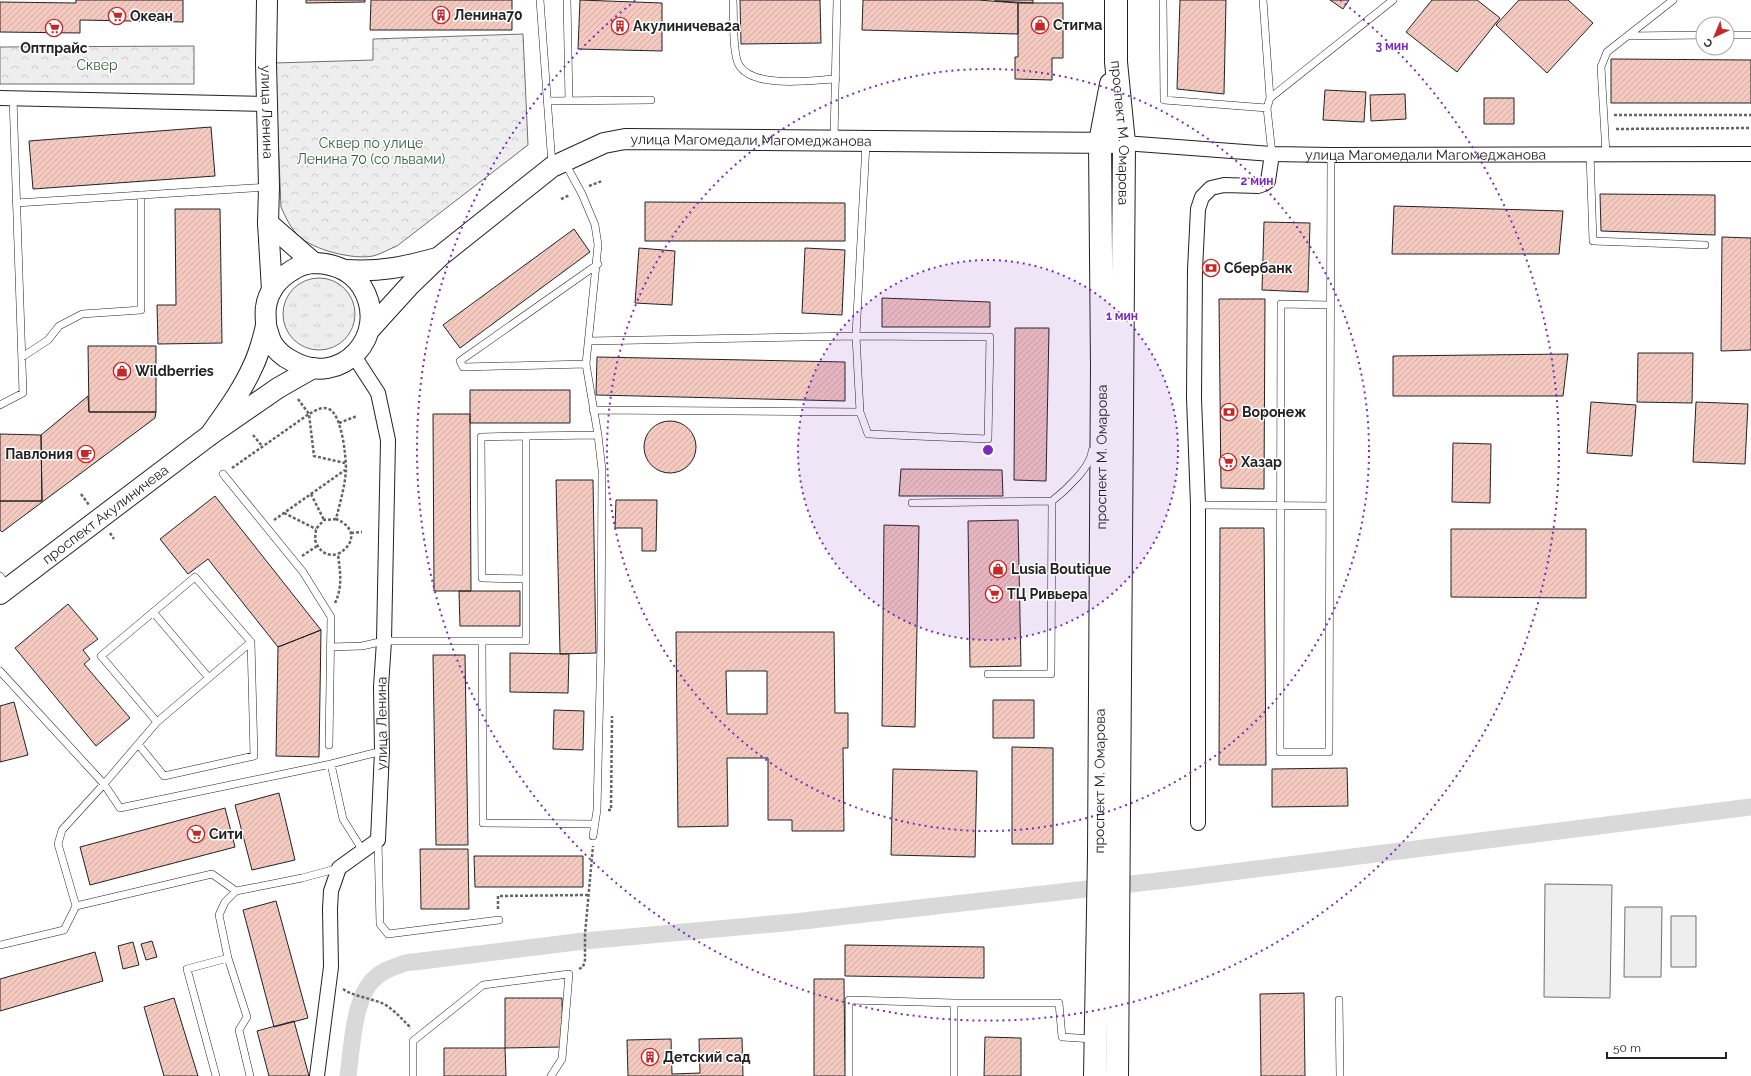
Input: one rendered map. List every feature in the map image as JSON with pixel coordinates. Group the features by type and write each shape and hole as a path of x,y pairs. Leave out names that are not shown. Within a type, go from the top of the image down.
{"main road":[{"name":"улица Ленина","path":"267,0 266,63 269,187 268,223 272,290"},
{"path":"1116,0 1116,62"},
{"name":"проспект М. Омарова","path":"1109,854 1100,142 1116,62"},
{"name":"проспект М. Омарова","path":"1095,1076 1095,1039 1108,900 1124,143 1116,62"},
{"name":"улица Магомедали Магомеджанова","path":"370,328 410,285 439,257 558,164 604,144 625,139 1100,142"},
{"name":"улица Магомедали Магомеджановa","path":"1100,142 1124,143"},
{"path":"268,223 314,263"},
{"name":"улица Магомедали Магомеджанова","path":"346,270 370,272 399,268 439,257"},
{"path":"210,435 239,393 254,364 266,326 266,307 272,290 288,272 298,267 314,263 330,264 346,270 359,281 367,296 371,312 370,328 364,344 354,356 337,366 319,369 300,366 284,357 272,343 266,326"},
{"name":"проспект Акулиничева","path":"3,586 210,435 278,388 313,368"},
{"name":"проспект М. Омарова","path":"1108,900 1117,1076"}],"street":[{"path":"6,98 267,104"},
{"name":"улица Магомедали Магомеджановa","path":"1124,143 1272,154 1751,154"},
{"path":"1198,823 1198,505 1194,398 1195,270 1198,209 1202,197 1211,188 1224,185 1258,186 1264,184 1268,181 1272,154"},
{"name":"улица Ленина","path":"354,356 378,393 388,440 384,641 381,687 382,751 378,840"},
{"path":"317,1076 332,967 330,908 331,891 339,868 378,840"}],"lane":[{"path":"540,0 548,101 558,164 582,194 595,225 598,245 598,264 586,364 598,435 602,470 597,803 593,836"},
{"path":"567,0 569,101"},
{"path":"733,0 736,55 739,64 746,73 767,81 836,79"},
{"path":"834,140 837,0"},
{"path":"1163,0 1164,100 1267,108"},
{"path":"1263,0 1270,98 1267,108 1272,154"},
{"path":"1270,98 1393,0"},
{"path":"1606,154 1601,67 1607,52 1673,0"},
{"path":"1627,36 1695,35"},
{"path":"1735,35 1751,35"},
{"path":"0,405 23,393 16,203 6,98"},
{"path":"548,101 652,100"},
{"path":"588,341 856,336 990,337 988,439 868,434 860,412 856,336 866,140"},
{"path":"1590,154 1593,241 1705,245"},
{"path":"1330,305 1281,304 1280,752 1329,752 1331,155"},
{"path":"16,203 269,187"},
{"path":"22,357 48,340 59,326 82,314 141,310 141,195"},
{"path":"586,364 463,367 460,361 598,264"},
{"path":"912,503 1052,501 1063,492 1092,459 1102,367"},
{"path":"593,410 860,412"},
{"path":"526,579 482,578 481,437 598,435"},
{"path":"330,647 362,646 384,641 526,641 526,436"},
{"path":"223,474 303,572 331,617 329,745"},
{"path":"988,674 1051,674 1052,501"},
{"path":"1198,505 1281,504 1330,506"},
{"path":"138,744 164,776 254,756 250,642 195,577 101,656 157,722"},
{"path":"154,612 209,678"},
{"path":"0,945 64,930 76,906 58,844 62,830 157,722 250,642"},
{"path":"482,642 483,823 595,824"},
{"path":"0,671 104,784 120,808 331,764 382,751"},
{"path":"331,764 343,819 363,851"},
{"path":"378,840 380,924 388,934 499,920"},
{"path":"250,1076 239,1030 247,1017 228,958 219,915 225,902 236,891 302,878 339,868"},
{"path":"76,906 212,874 236,891"},
{"path":"216,1076 187,970 228,958"},
{"path":"412,1076 413,1041 483,985 569,974 562,1059 551,1076"},
{"path":"849,1076 849,1000 954,1003 1059,1003 1062,1037 1095,1039"},
{"path":"1340,1000 1340,1076"},
{"path":"954,1003 954,1076"}],"path":[{"path":"1613,129 1613,115 1751,115"},
{"path":"1604,129 1751,128"},
{"path":"298,399 309,414 314,456 346,463"},
{"path":"223,474 309,414 319,408 328,408 334,412 339,423 346,463 346,470 336,519"},
{"path":"339,423 357,416"},
{"path":"253,435 262,446"},
{"path":"265,526 346,470"},
{"path":"312,494 324,520"},
{"path":"284,513 316,529"},
{"path":"336,519 347,526 352,538 350,545 338,554 331,556 324,554 314,540 316,529 324,520 336,519"},
{"path":"351,533 362,532"},
{"path":"294,561 317,546"},
{"path":"329,614 340,593 342,582 338,554"},
{"path":"585,960 585,934 593,836"},
{"path":"499,920 498,896 588,895"},
{"path":"347,991 382,1004 396,1012 409,1026 413,1041"}],"green space":[{"name":"Сквер по улице Ленина 70 (со львами)","path":"523,34 528,145 397,246 379,254 365,257 355,257 334,253 314,246 305,241 296,233 281,207 275,63 373,60 373,39"},
{"name":"Сквер","path":"194,46 194,84 0,84 0,47"},
{"path":"319,278 339,284 349,294 355,314 349,334 339,344 319,350 299,344 289,334 283,314 289,294 299,284"},
{"path":"1545,884 1612,885 1610,998 1544,997"},
{"path":"1625,907 1662,907 1661,977 1624,977"},
{"path":"1671,916 1696,916 1696,967 1671,967"}],"building":[{"path":"76,0 183,0 183,22 80,20 80,33 0,32 0,2 76,3"},
{"path":"306,0 365,0 365,2 306,3"},
{"name":"Ленина70","path":"371,0 512,0 512,30 370,30"},
{"name":"Акулиничева2а","path":"580,0 662,3 662,51 578,49"},
{"path":"740,0 820,0 821,43 741,44"},
{"path":"863,0 978,0 1018,3 1018,34 862,30"},
{"path":"995,0 1033,0 1033,3 995,1"},
{"path":"1180,0 1226,0 1224,94 1177,89"},
{"path":"1330,0 1349,0 1343,9"},
{"path":"1432,0 1477,0 1500,18 1457,72 1406,32"},
{"path":"1519,0 1568,0 1593,23 1547,73 1496,25"},
{"path":"1018,3 1063,3 1063,58 1052,58 1052,80 1015,79 1015,57 1018,57"},
{"path":"1611,59 1751,60 1751,103 1611,103"},
{"path":"1325,90 1366,92 1364,122 1323,120"},
{"path":"1405,94 1406,119 1371,121 1370,95"},
{"path":"1484,98 1514,98 1514,124 1484,124"},
{"path":"211,127 215,176 33,189 29,141"},
{"path":"1600,194 1715,195 1715,235 1601,231"},
{"path":"645,202 845,203 845,241 645,241"},
{"path":"1394,206 1563,211 1559,254 1392,254"},
{"path":"175,209 220,209 222,343 158,344 157,305 176,305"},
{"path":"1264,222 1310,223 1308,292 1262,290"},
{"path":"574,229 590,252 460,348 443,325"},
{"path":"1722,237 1751,238 1751,350 1721,351"},
{"path":"639,248 675,251 672,305 635,303"},
{"path":"805,248 845,250 842,315 802,313"},
{"path":"882,298 990,302 990,327 882,327"},
{"path":"1219,299 1265,299 1264,489 1221,488"},
{"path":"1015,328 1049,328 1046,481 1014,480"},
{"name":"Wildberries","path":"88,346 156,346 156,412 89,412"},
{"path":"1638,353 1693,353 1692,403 1637,402"},
{"path":"1568,354 1563,396 1393,396 1393,356"},
{"path":"597,357 845,362 845,401 596,395"},
{"path":"470,390 570,390 570,423 470,423"},
{"path":"88,396 89,412 156,412 155,418 2,532 0,530 0,501 42,501 41,435"},
{"path":"1591,402 1636,405 1632,456 1587,453"},
{"path":"1696,402 1748,404 1745,464 1693,462"},
{"path":"433,414 470,414 471,591 434,591"},
{"path":"670,421 680,423 688,429 694,437 696,447 694,457 688,465 680,471 670,473 660,471 652,465 646,457 644,447 646,437 652,429 660,423"},
{"path":"0,434 41,435 42,501 0,501"},
{"path":"1453,443 1491,444 1490,503 1452,502"},
{"path":"901,469 1002,470 1003,496 899,496"},
{"path":"556,480 593,480 596,653 560,654"},
{"path":"215,496 321,630 278,647 208,559 188,574 160,539"},
{"path":"616,500 657,500 656,551 642,551 642,528 615,528"},
{"name":"ТЦ Ривьера","path":"1018,520 1021,666 970,667 968,521"},
{"path":"884,525 919,526 915,727 882,726"},
{"path":"1220,528 1264,528 1266,765 1219,765"},
{"path":"1451,529 1586,529 1586,598 1451,597"},
{"path":"459,591 520,591 520,626 460,626"},
{"path":"68,604 98,639 83,650 90,659 84,664 130,718 96,746 15,648"},
{"path":"321,630 319,757 276,756 278,647"},
{"path":"676,632 834,632 835,713 848,713 848,748 843,748 844,831 792,831 792,820 768,820 768,758 727,758 728,826 678,827","holes":["726,671 767,671 767,714 727,714"]},
{"path":"510,653 569,654 568,693 510,692"},
{"path":"433,655 465,655 468,845 436,845"},
{"path":"993,700 1034,700 1034,738 993,738"},
{"path":"14,702 28,755 0,762 0,706"},
{"path":"554,710 584,711 583,750 553,749"},
{"path":"1012,747 1053,748 1053,844 1012,844"},
{"path":"1347,768 1348,806 1272,807 1272,769"},
{"path":"893,769 977,771 975,857 891,855"},
{"path":"279,793 295,860 252,870 235,805"},
{"path":"225,808 235,847 90,885 80,847"},
{"path":"420,849 468,849 469,909 421,909"},
{"path":"474,856 583,856 583,887 475,887"},
{"path":"276,901 308,1018 274,1027 243,910"},
{"path":"152,941 157,957 146,960 141,944"},
{"path":"133,942 139,965 123,969 118,946"},
{"path":"845,945 984,947 984,978 845,976"},
{"path":"95,952 103,981 0,1011 0,979"},
{"path":"814,979 844,979 845,1076 814,1076"},
{"path":"1304,993 1305,1076 1261,1076 1260,994"},
{"path":"174,998 198,1076 164,1076 144,1007"},
{"path":"505,998 562,998 563,1047 505,1048"},
{"path":"294,1021 309,1076 269,1076 257,1031"},
{"path":"985,1037 1021,1038 1021,1076 984,1076"},
{"name":"Детский сад","path":"742,1038 743,1076 628,1076 627,1040 671,1039 672,1074 700,1073 699,1039"},
{"path":"444,1048 505,1048 506,1076 444,1076"}],"waterway":[{"path":"348,1076 352,1038 362,998 368,987 378,975 405,963 584,941 794,922 1184,878 1751,807"}],"place":[{"name":"Ленина70","path":"441,15"},
{"name":"Океан","path":"117,16"},
{"name":"Стигма","path":"1040,25"},
{"name":"Акулиничева2а","path":"620,26"},
{"name":"Оптпрайс","path":"54,28"},
{"name":"Сбербанк","path":"1211,268"},
{"name":"Wildberries","path":"122,371"},
{"name":"Воронеж","path":"1229,412"},
{"name":"Павлония","path":"86,454"},
{"name":"Хазар","path":"1228,462"},
{"name":"Lusia Boutique","path":"998,569"},
{"name":"ТЦ Ривьера","path":"994,594"},
{"name":"Сити","path":"196,834"},
{"name":"Детский сад","path":"650,1057"}]}
